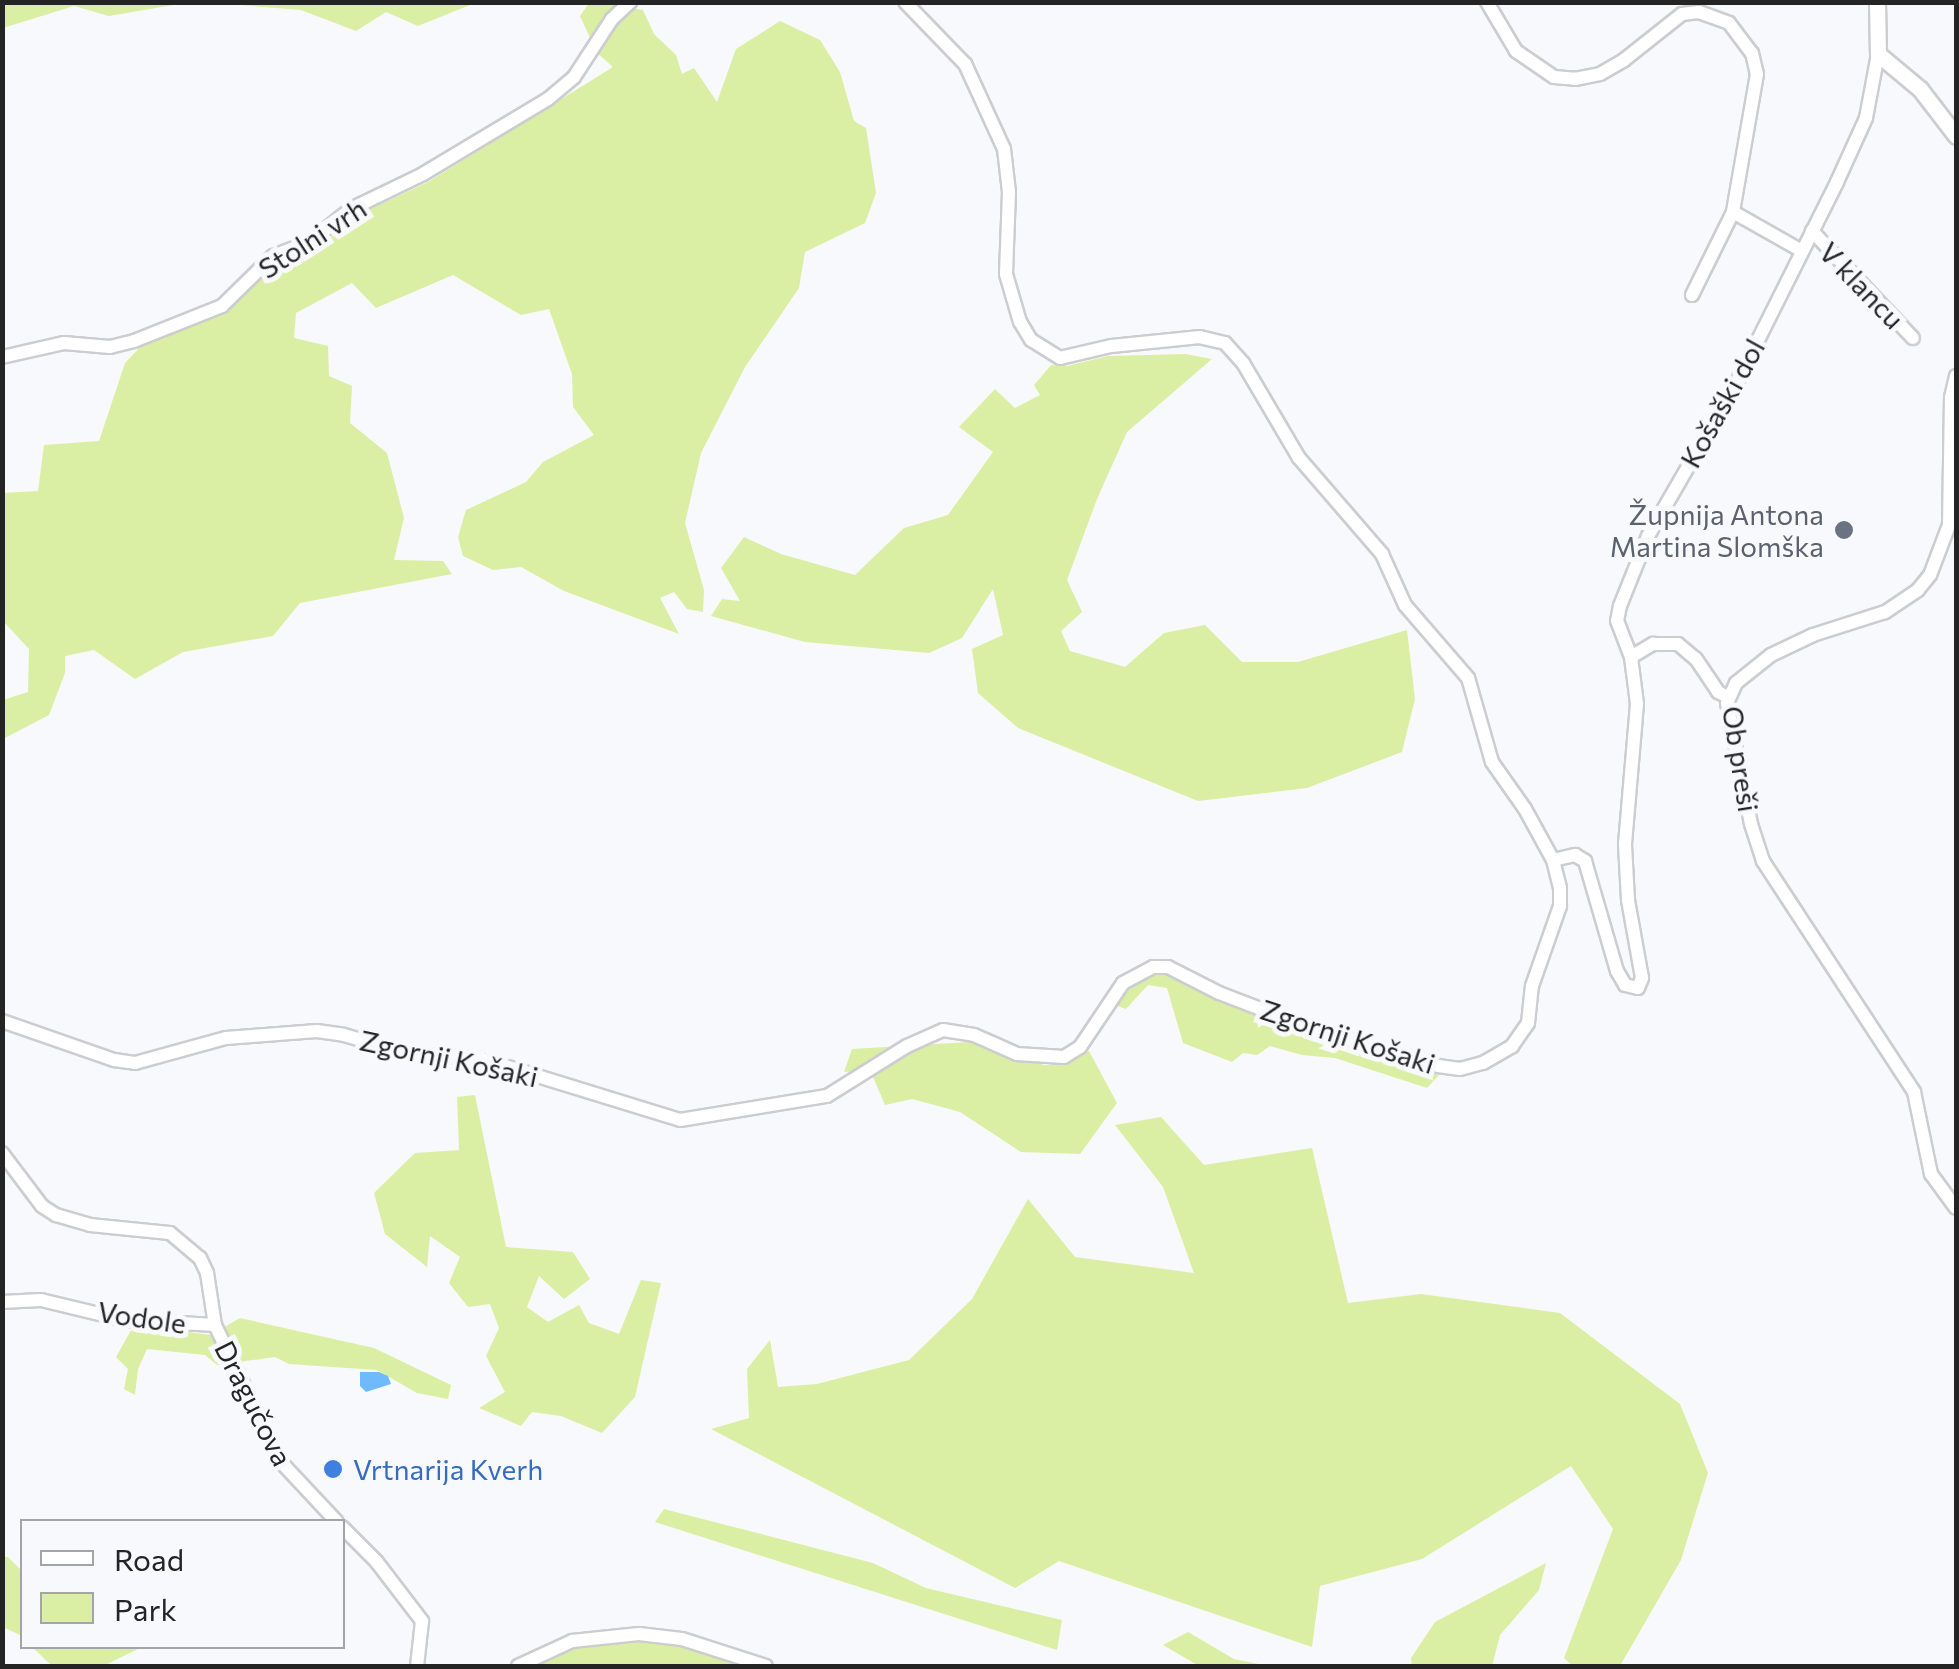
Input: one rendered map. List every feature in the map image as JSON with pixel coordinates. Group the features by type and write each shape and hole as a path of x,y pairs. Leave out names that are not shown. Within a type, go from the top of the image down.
{"street":[{"name":"Stolni vrh","path":"2,357 64,343 110,346 134,341 222,306 272,256 324,235 351,209 423,174 548,99 574,77 612,19 630,2"},
{"name":"Zgornji Košaki","path":"2,1021 114,1060 135,1063 226,1038 318,1031 344,1034 406,1053 482,1060 571,1085 666,1120 710,1118 828,1096 907,1046 943,1030 974,1035 1017,1054 1044,1060 1064,1057 1080,1047 1124,983 1138,972 1168,967 1219,993 1300,1024 1460,1069 1499,1055 1522,1034 1540,957 1560,906 1553,860 1526,808 1492,762 1468,678 1405,605 1374,541 1299,458 1233,350 1219,340 1200,337 1111,346 1060,358 1030,340 1020,322 1006,274 1009,192 1004,149 965,64 905,2"},
{"path":"1487,2 1516,51 1554,77 1576,79 1600,74 1682,14 1699,12 1729,24 1752,54 1757,74 1733,212 1692,296"},
{"name":"Košaški dol","path":"1553,860 1574,855 1585,861 1618,971 1626,985 1638,988 1642,978 1628,900 1625,844 1637,704 1631,657 1617,621 1648,536 1738,380 1866,118 1878,54 1878,2"},
{"path":"1878,54 1920,89 1956,136"},
{"path":"1733,212 1802,251"},
{"name":"V klancu","path":"1812,231 1914,338"},
{"name":"Ob preši","path":"1956,376 1951,397 1948,525 1930,574 1918,590 1885,612 1814,635 1771,655 1736,683 1728,698 1751,824 1763,861 1914,1092 1931,1174 1956,1208"},
{"path":"1631,657 1653,644 1678,644 1696,658 1718,692 1728,698"},
{"name":"Vodole","path":"2,1153 42,1206 56,1215 90,1225 170,1232 188,1245 207,1273 215,1325 124,1320 41,1300 2,1302"},
{"name":"Dragučova","path":"215,1325 280,1460 334,1519"},
{"path":"345,1530 376,1561 422,1621 417,1666"},
{"path":"518,1666 572,1641 638,1634 682,1639 766,1666"}],"green space":[{"path":"3,2 185,3 109,16 74,6 3,28"},
{"path":"475,2 418,26 386,12 356,31 301,10 215,3"},
{"path":"589,3 618,3 591,40 580,16"},
{"path":"631,8 643,10 654,34 676,55 682,74 694,68 717,102 736,49 780,21 820,40 840,72 854,121 866,128 876,193 865,223 805,252 799,288 745,367 701,453 685,523 704,590 703,612 687,609 674,592 660,598 679,634 564,591 521,567 493,570 463,556 458,537 466,510 526,482 543,462 594,435 573,407 572,374 549,309 521,315 453,275 376,308 352,283 296,313 294,338 328,346 329,376 352,386 350,423 387,453 404,518 394,560 443,561 452,574 300,603 273,636 183,652 135,679 94,650 65,656 65,673 49,715 3,739 3,700 28,692 29,649 3,621 3,493 38,491 44,445 99,441 125,363 145,342 221,314 268,269 316,250 358,215 428,182 613,67 596,52 614,23"},
{"path":"1185,354 1212,359 1127,432 1097,499 1067,580 1082,612 1061,631 1070,651 1125,667 1164,633 1205,625 1242,662 1298,662 1407,630 1415,699 1402,752 1307,788 1198,801 1018,728 978,693 972,649 1003,635 993,589 962,638 929,653 805,642 711,616 722,599 740,601 721,568 744,537 781,554 855,575 904,528 948,515 993,452 959,427 995,389 1015,408 1040,395 1034,385 1051,365 1067,366 1108,356"},
{"path":"1154,971 1171,971 1279,1023 1439,1075 1427,1088 1335,1058 1302,1055 1270,1046 1257,1055 1243,1053 1232,1062 1183,1043 1167,988 1148,985 1126,1009 1115,1005 1132,982"},
{"path":"969,1042 1044,1065 1064,1064 1089,1051 1117,1103 1080,1154 1021,1152 960,1112 912,1099 885,1105 870,1070 844,1072 852,1049"},
{"path":"475,1095 506,1247 573,1252 590,1279 564,1299 539,1276 527,1307 548,1322 579,1305 589,1323 619,1334 641,1280 661,1283 635,1397 602,1433 561,1416 532,1412 521,1426 479,1408 505,1392 486,1356 499,1328 490,1304 468,1307 449,1283 460,1257 430,1236 427,1267 385,1234 374,1193 415,1153 459,1150 457,1097"},
{"path":"1161,1117 1204,1165 1312,1148 1348,1303 1421,1294 1560,1313 1680,1404 1708,1473 1681,1560 1620,1666 1573,1666 1564,1658 1613,1529 1571,1466 1422,1559 1320,1586 1312,1647 1059,1561 1015,1588 711,1429 749,1418 747,1369 770,1340 778,1387 817,1384 909,1360 972,1299 1028,1199 1075,1257 1194,1273 1163,1187 1115,1125"},
{"path":"240,1318 374,1348 451,1385 448,1399 417,1393 377,1370 289,1364 275,1357 217,1365 205,1355 147,1349 138,1369 135,1395 124,1389 128,1369 116,1357 134,1325 211,1335"},
{"path":"664,1509 873,1563 926,1588 1062,1620 1057,1650 655,1522"},
{"path":"3,1557 8,1557 20,1569 20,1635 3,1627"},
{"path":"1546,1563 1539,1590 1500,1635 1492,1666 1412,1666 1411,1658 1435,1622"},
{"path":"1188,1632 1234,1659 1268,1666 1199,1666 1163,1645"},
{"path":"641,1641 689,1645 748,1666 528,1666 537,1659 592,1643"},
{"path":"34,1649 138,1649 103,1666 52,1666"}],"water":[{"path":"360,1372 379,1372 388,1376 391,1384 366,1392 360,1386"}],"place":[{"name":"Župnija Antona Martina Slomška","path":"1844,530"},
{"name":"Vrtnarija Kverh","path":"333,1469"}]}
